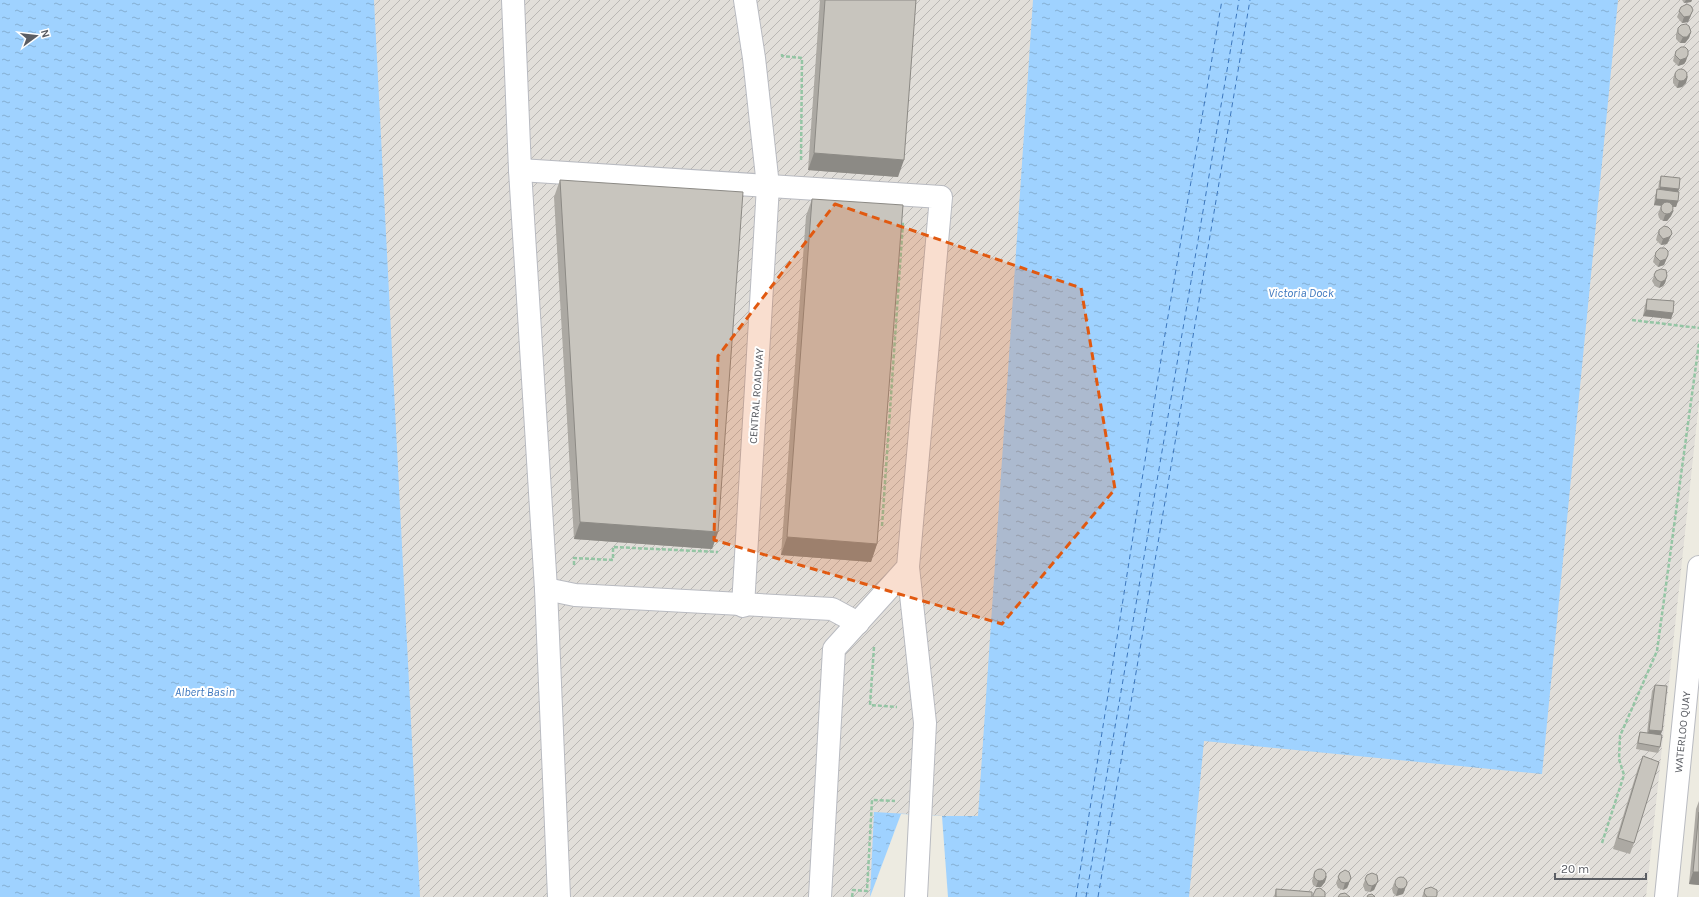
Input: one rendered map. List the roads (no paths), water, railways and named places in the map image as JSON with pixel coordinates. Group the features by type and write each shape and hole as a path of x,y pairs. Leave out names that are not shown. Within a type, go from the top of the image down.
{"street":[{"path":"513,0 520,170 546,589 559,897"},
{"name":"CENTRAL ROADWAY","path":"743,606 768,186 754,58 745,0"},
{"path":"520,170 941,197 908,567 925,723 916,897"},
{"path":"820,897 834,648 908,567"},
{"name":"WATERLOO QUAY","path":"1666,897 1699,567"},
{"path":"546,589 575,595 743,606 832,609 858,623"}],"water":[{"name":"Albert Basin","path":"0,0 374,0 420,897 0,897"},
{"name":"Victoria Dock","path":"1033,0 1618,0 1542,774 1204,741 1189,897 870,897 874,812 942,816 978,816"}]}
